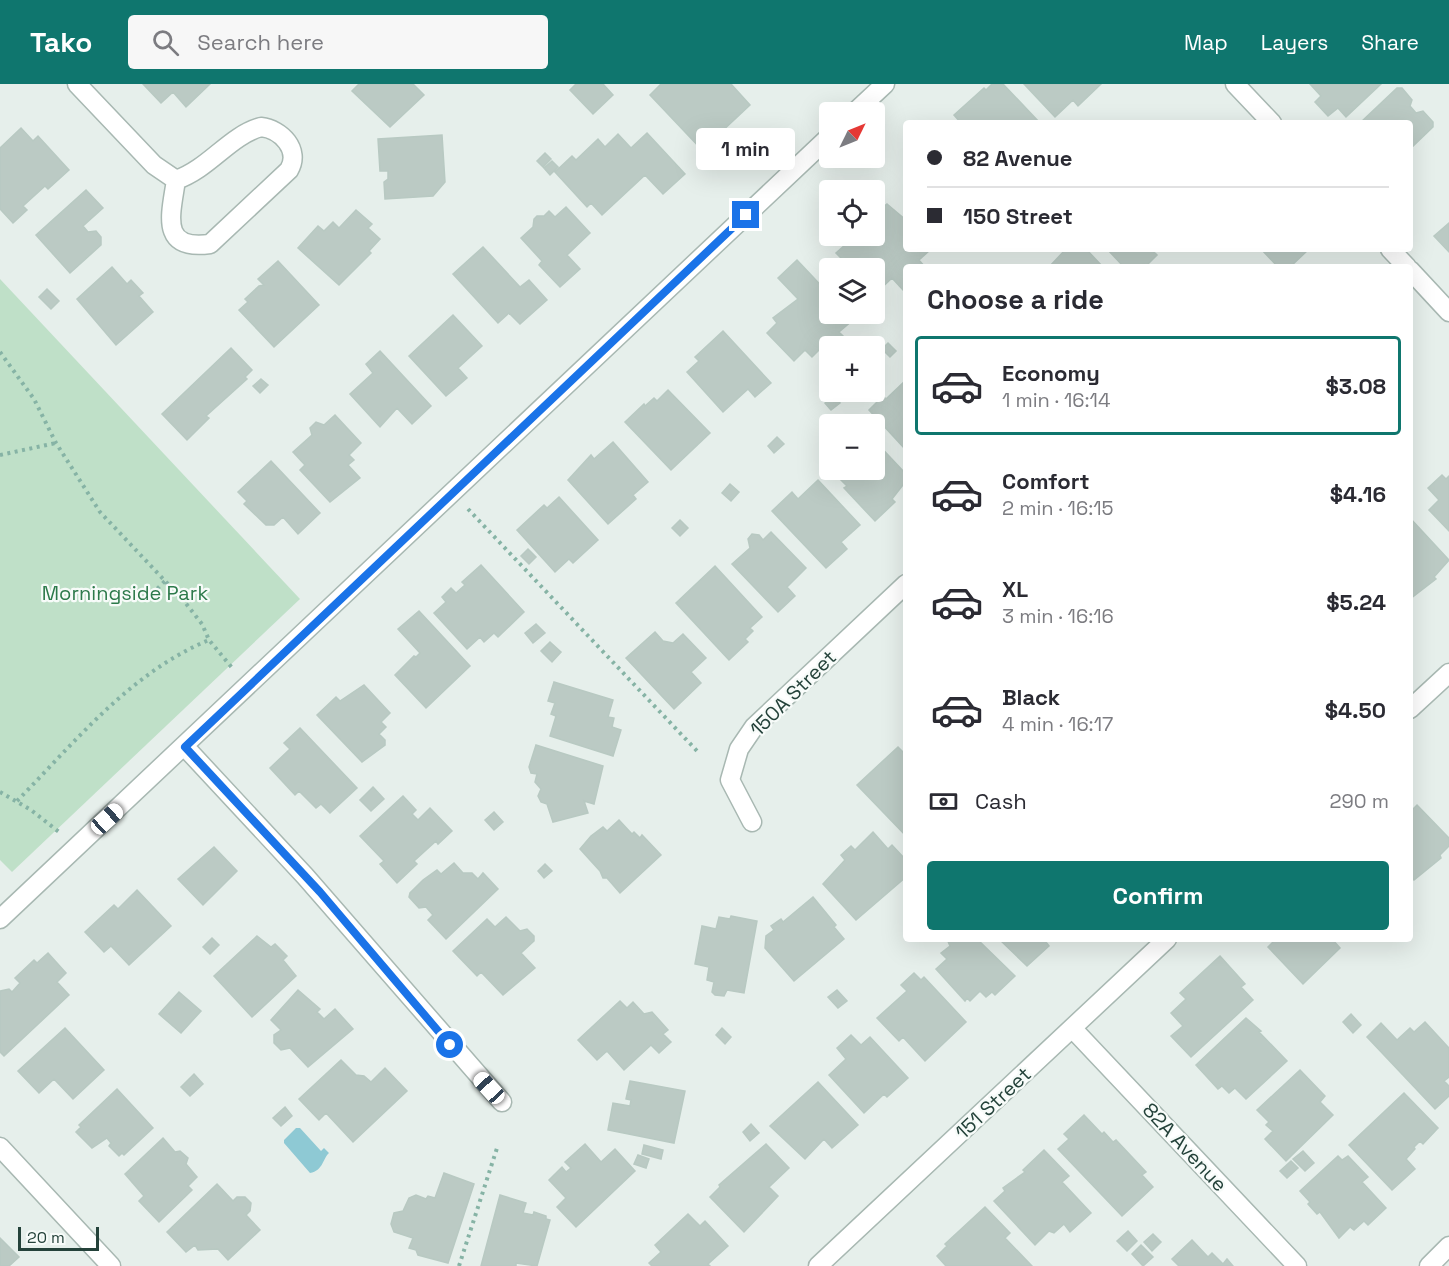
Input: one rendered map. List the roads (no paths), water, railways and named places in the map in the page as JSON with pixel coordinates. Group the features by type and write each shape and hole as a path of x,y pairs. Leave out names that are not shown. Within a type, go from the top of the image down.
{"street":[{"path":"77,84 154,165 176,180"},
{"path":"866,102 885,84"},
{"path":"1235,84 1269,120"},
{"path":"261,127 273,130 284,138 293,158 289,170 210,244 186,243 173,233 169,217 176,180 199,170 241,136 261,127"},
{"path":"0,919 185,747 819,146"},
{"path":"1393,252 1404,264"},
{"path":"1413,274 1449,312"},
{"name":"150A Street","path":"752,822 730,780 739,749 754,727 903,587"},
{"path":"1413,706 1449,673"},
{"path":"185,747 312,884 502,1102"},
{"name":"151 Street","path":"818,1266 1164,942"},
{"name":"82A Avenue","path":"1072,1028 1297,1266"},
{"path":"0,1147 111,1266"},
{"path":"1428,1266 1449,1246"}],"water":[{"path":"296,1128 300,1128 321,1151 324,1148 329,1153 318,1170 314,1172 310,1173 284,1143 284,1140"}],"park label":[{"name":"Morningside Park","path":"125,593"}]}
